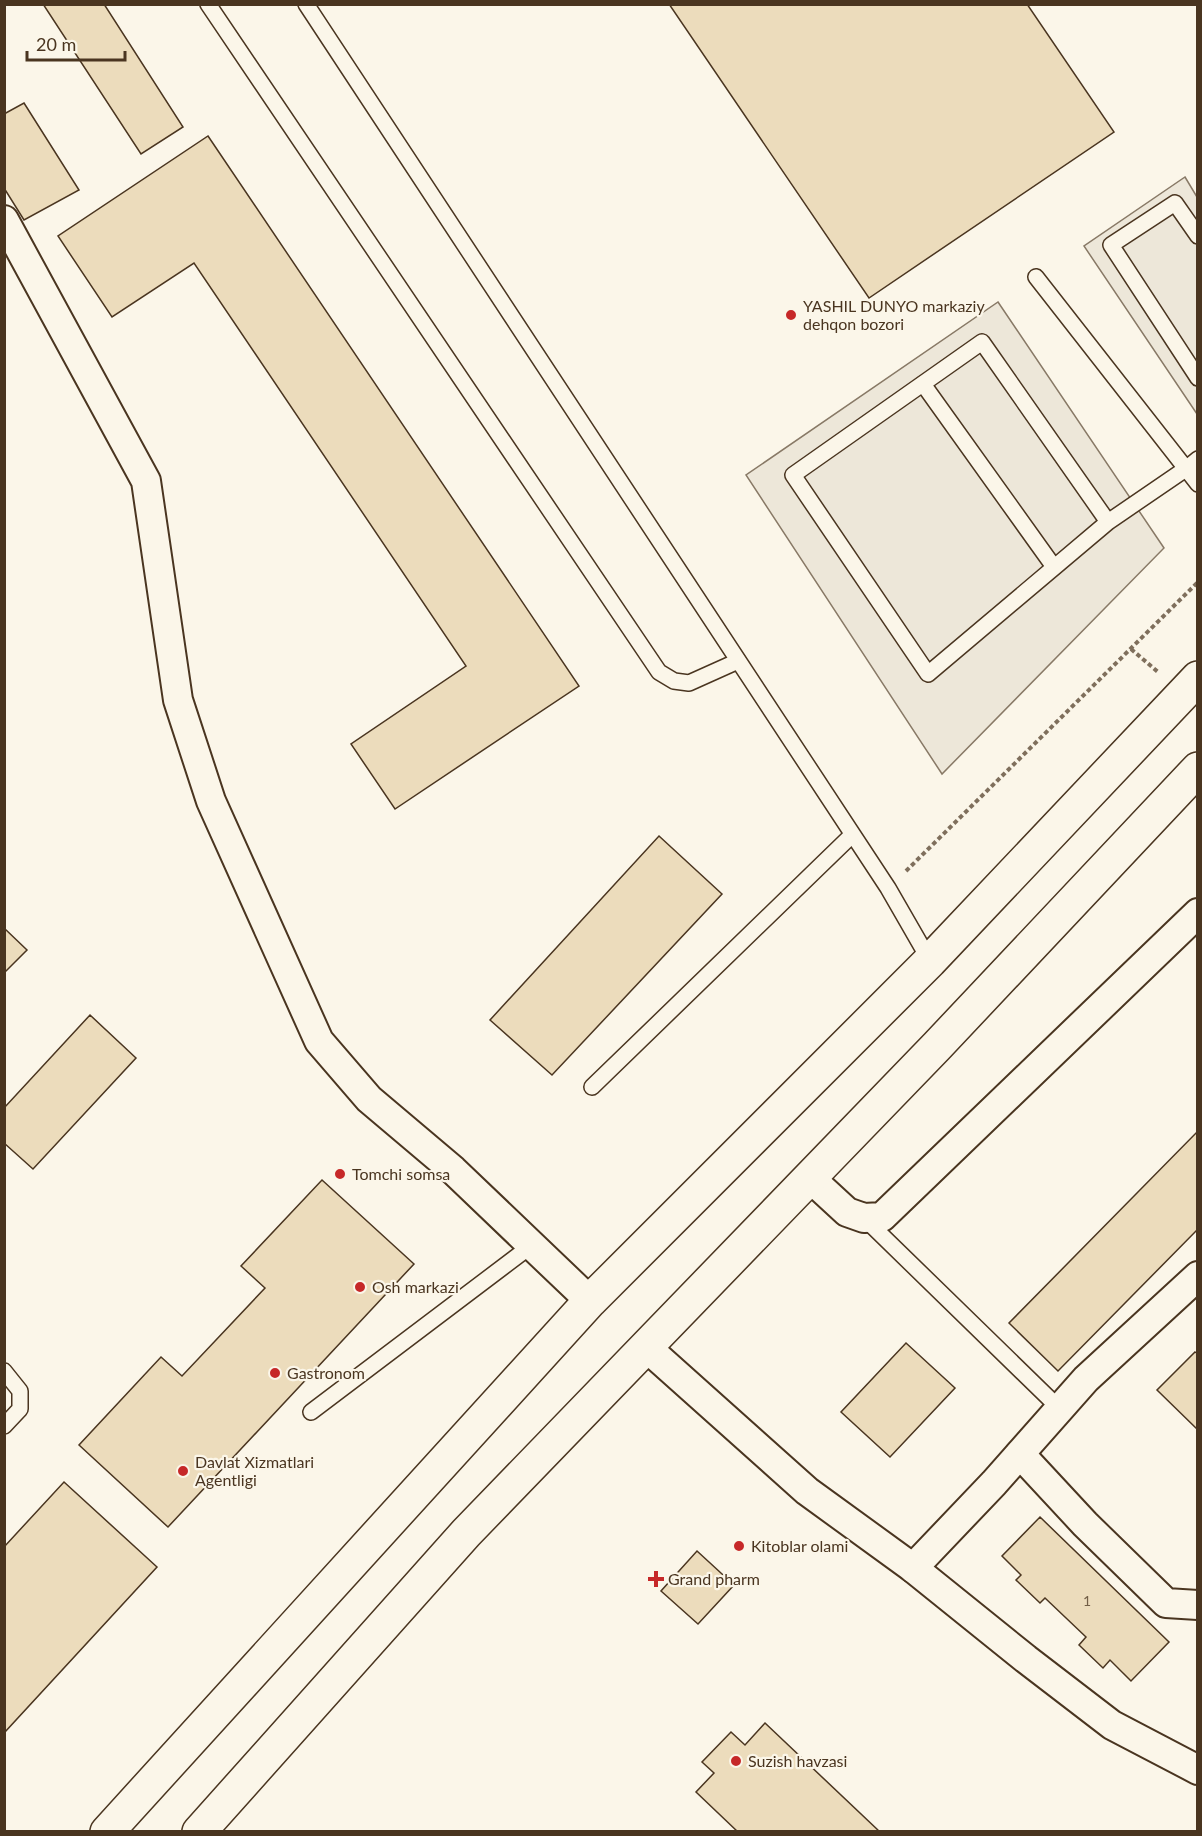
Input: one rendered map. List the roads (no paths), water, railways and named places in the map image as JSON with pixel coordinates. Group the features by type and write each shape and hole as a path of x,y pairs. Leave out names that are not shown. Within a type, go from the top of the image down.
{"main road":[{"path":"107,1832 590,1301 930,962 1197,678"},
{"path":"199,1832 466,1533 937,1046 1197,769"}],"street":[{"path":"4,220 146,481 178,700 211,801 319,1041 369,1099 453,1170 590,1301"},
{"path":"810,1178 847,1212 864,1218 882,1216 1197,913"},
{"path":"913,1568 1086,1380 1197,1276"},
{"path":"646,1347 807,1491 913,1568 1112,1725 1197,1770"},
{"path":"1020,1454 1085,1524 1166,1603 1197,1605"}],"lane":[{"path":"208,4 659,672 674,681 689,683 738,661"},
{"path":"306,4 888,888 930,962"},
{"path":"1197,236 1175,203 1111,245 1197,378"},
{"path":"1036,277 1192,464 1197,484"},
{"path":"1108,522 982,342 793,475 928,674 1108,522 1192,464"},
{"path":"923,384 1054,567"},
{"path":"592,1087 852,835"},
{"path":"864,1218 1060,1409"},
{"path":"311,1412 532,1245"},
{"path":"4,1371 21,1391 20,1409 4,1426"}],"place":[{"name":"YASHIL DUNYO markaziy dehqon bozori","path":"791,315"},
{"name":"Tomchi somsa","path":"340,1174"},
{"name":"Osh markazi","path":"360,1287"},
{"name":"Gastronom","path":"275,1373"},
{"name":"Davlat Xizmatlari Agentligi","path":"183,1471"},
{"name":"Kitoblar olami","path":"739,1546"},
{"name":"Grand pharm","path":"656,1579"},
{"name":"Suzish havzasi","path":"736,1761"}]}
